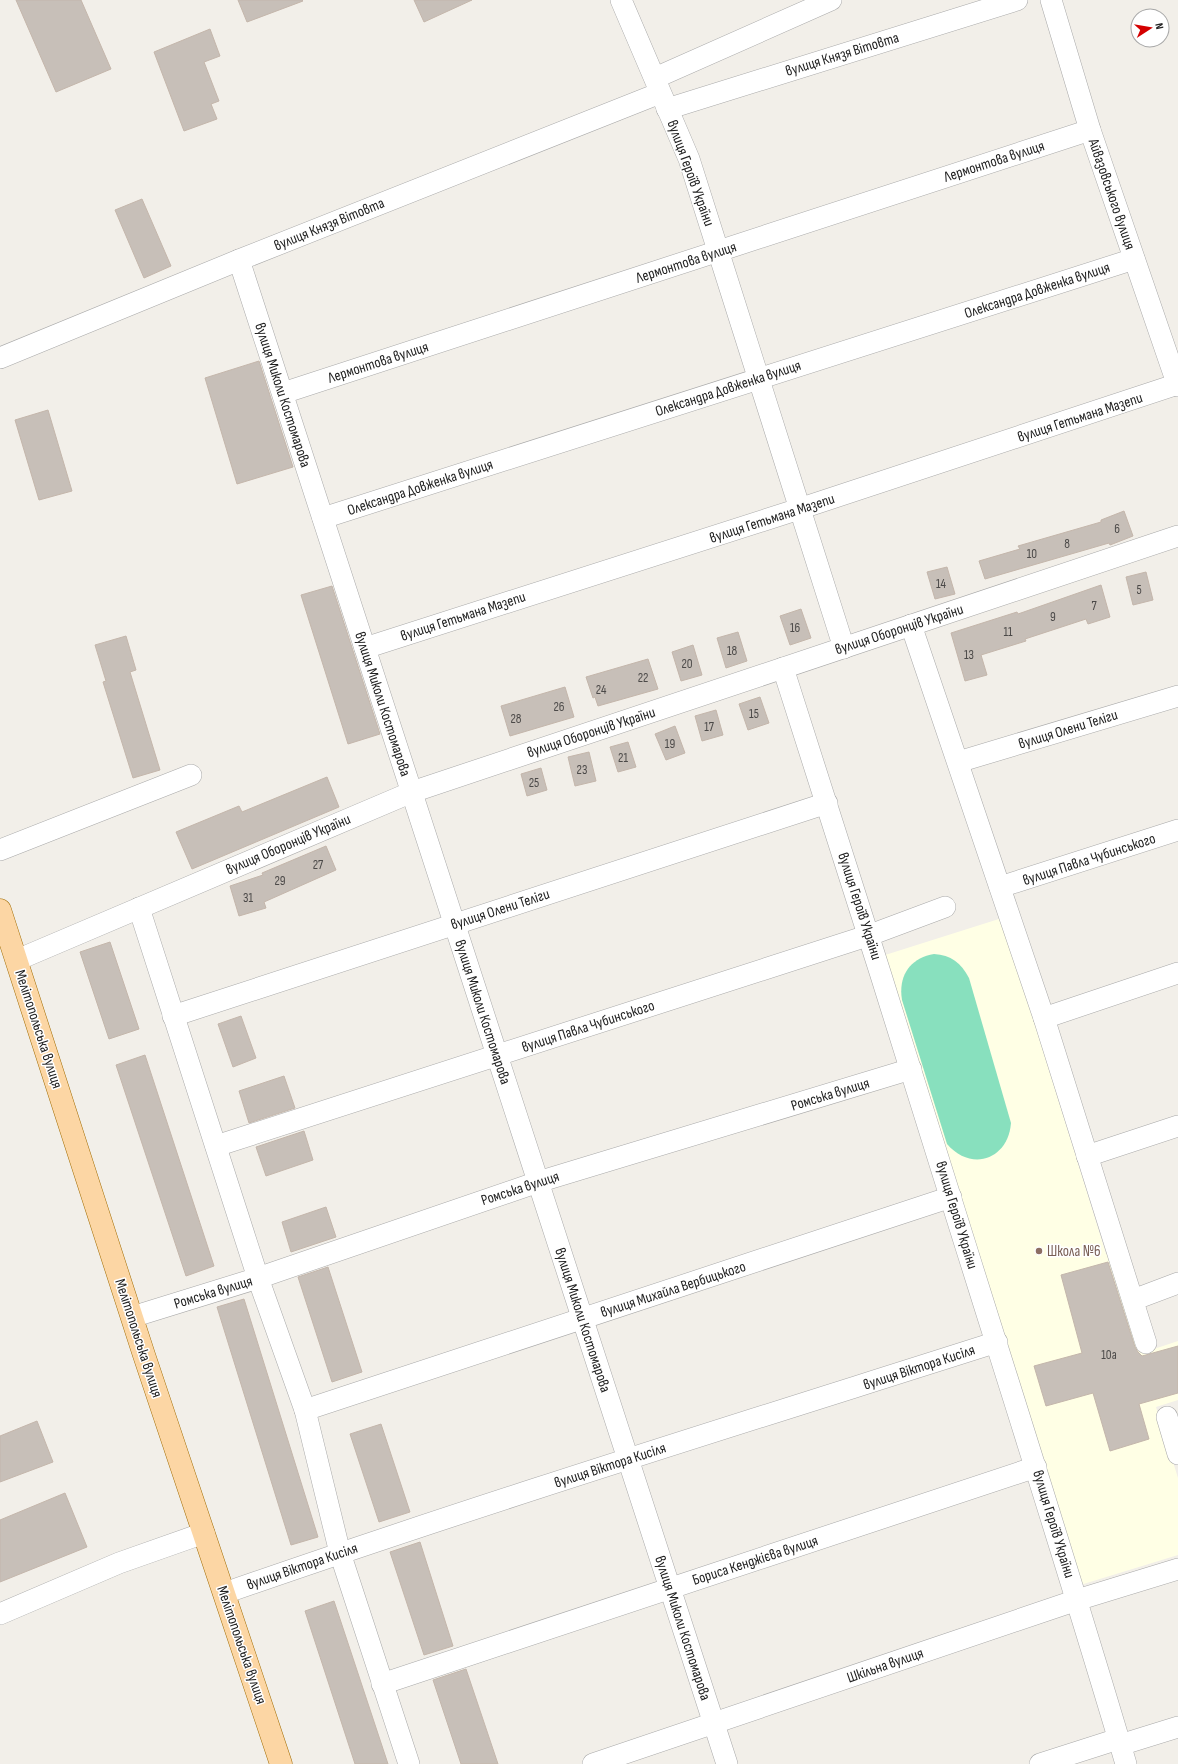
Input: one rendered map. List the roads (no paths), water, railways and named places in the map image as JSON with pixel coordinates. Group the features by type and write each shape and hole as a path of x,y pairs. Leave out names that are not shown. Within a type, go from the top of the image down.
{"main road":[{"name":"Мелітопольська вулиця","path":"0,910 132,1317 281,1764"}],"street":[{"name":"вулиця Героїв України","path":"621,0 689,159 844,648"},
{"name":"вулиця Князя Вітовта","path":"661,93 831,0"},
{"name":"вулиця Князя Вітовта","path":"0,358 239,260 661,93 1017,0"},
{"name":"Айвазовського вулиця","path":"1051,0 1090,130 1178,385"},
{"name":"Лермонтова вулиця","path":"283,393 1090,130"},
{"name":"Олександра Довженка вулиця","path":"323,518 1134,259"},
{"name":"вулиця Миколи Костомарова","path":"239,260 727,1764"},
{"name":"вулиця Гетьмана Мазепи","path":"365,648 799,509 1178,385"},
{"name":"вулиця Оборонців України","path":"17,960 412,792 1178,536"},
{"path":"911,625 1044,1018 1146,1343"},
{"name":"вулиця Героїв України","path":"783,668 870,935 1036,1467 1121,1749"},
{"name":"вулиця Олени Теліги","path":"958,762 1178,696"},
{"path":"0,850 191,776"},
{"name":"вулиця Олени Теліги","path":"173,1016 827,803"},
{"name":"вулиця Павла Чубинського","path":"1000,887 1178,830"},
{"name":"вулиця Павла Чубинського","path":"216,1146 870,935 946,907"},
{"path":"139,908 258,1278 304,1410 340,1553 409,1764"},
{"path":"1044,1018 1178,974"},
{"name":"Ромська вулиця","path":"132,1317 258,1278 538,1182 911,1069"},
{"path":"1087,1156 1178,1126"},
{"name":"вулиця Михайла Вербицького","path":"304,1410 951,1197"},
{"path":"1132,1300 1178,1283"},
{"name":"вулиця Віктора Кисіля","path":"224,1593 340,1553 628,1459 997,1342"},
{"path":"1171,1421 1178,1454"},
{"name":"Бориса Кенджієва вулиця","path":"382,1684 1036,1467"},
{"path":"0,1614 119,1563 204,1533"},
{"name":"Шкільна вулиця","path":"593,1764 1077,1600 1178,1569"},
{"path":"1040,1764 1121,1749 1178,1727"}],"place":[{"name":"Школа №6","path":"1039,1251"}]}
